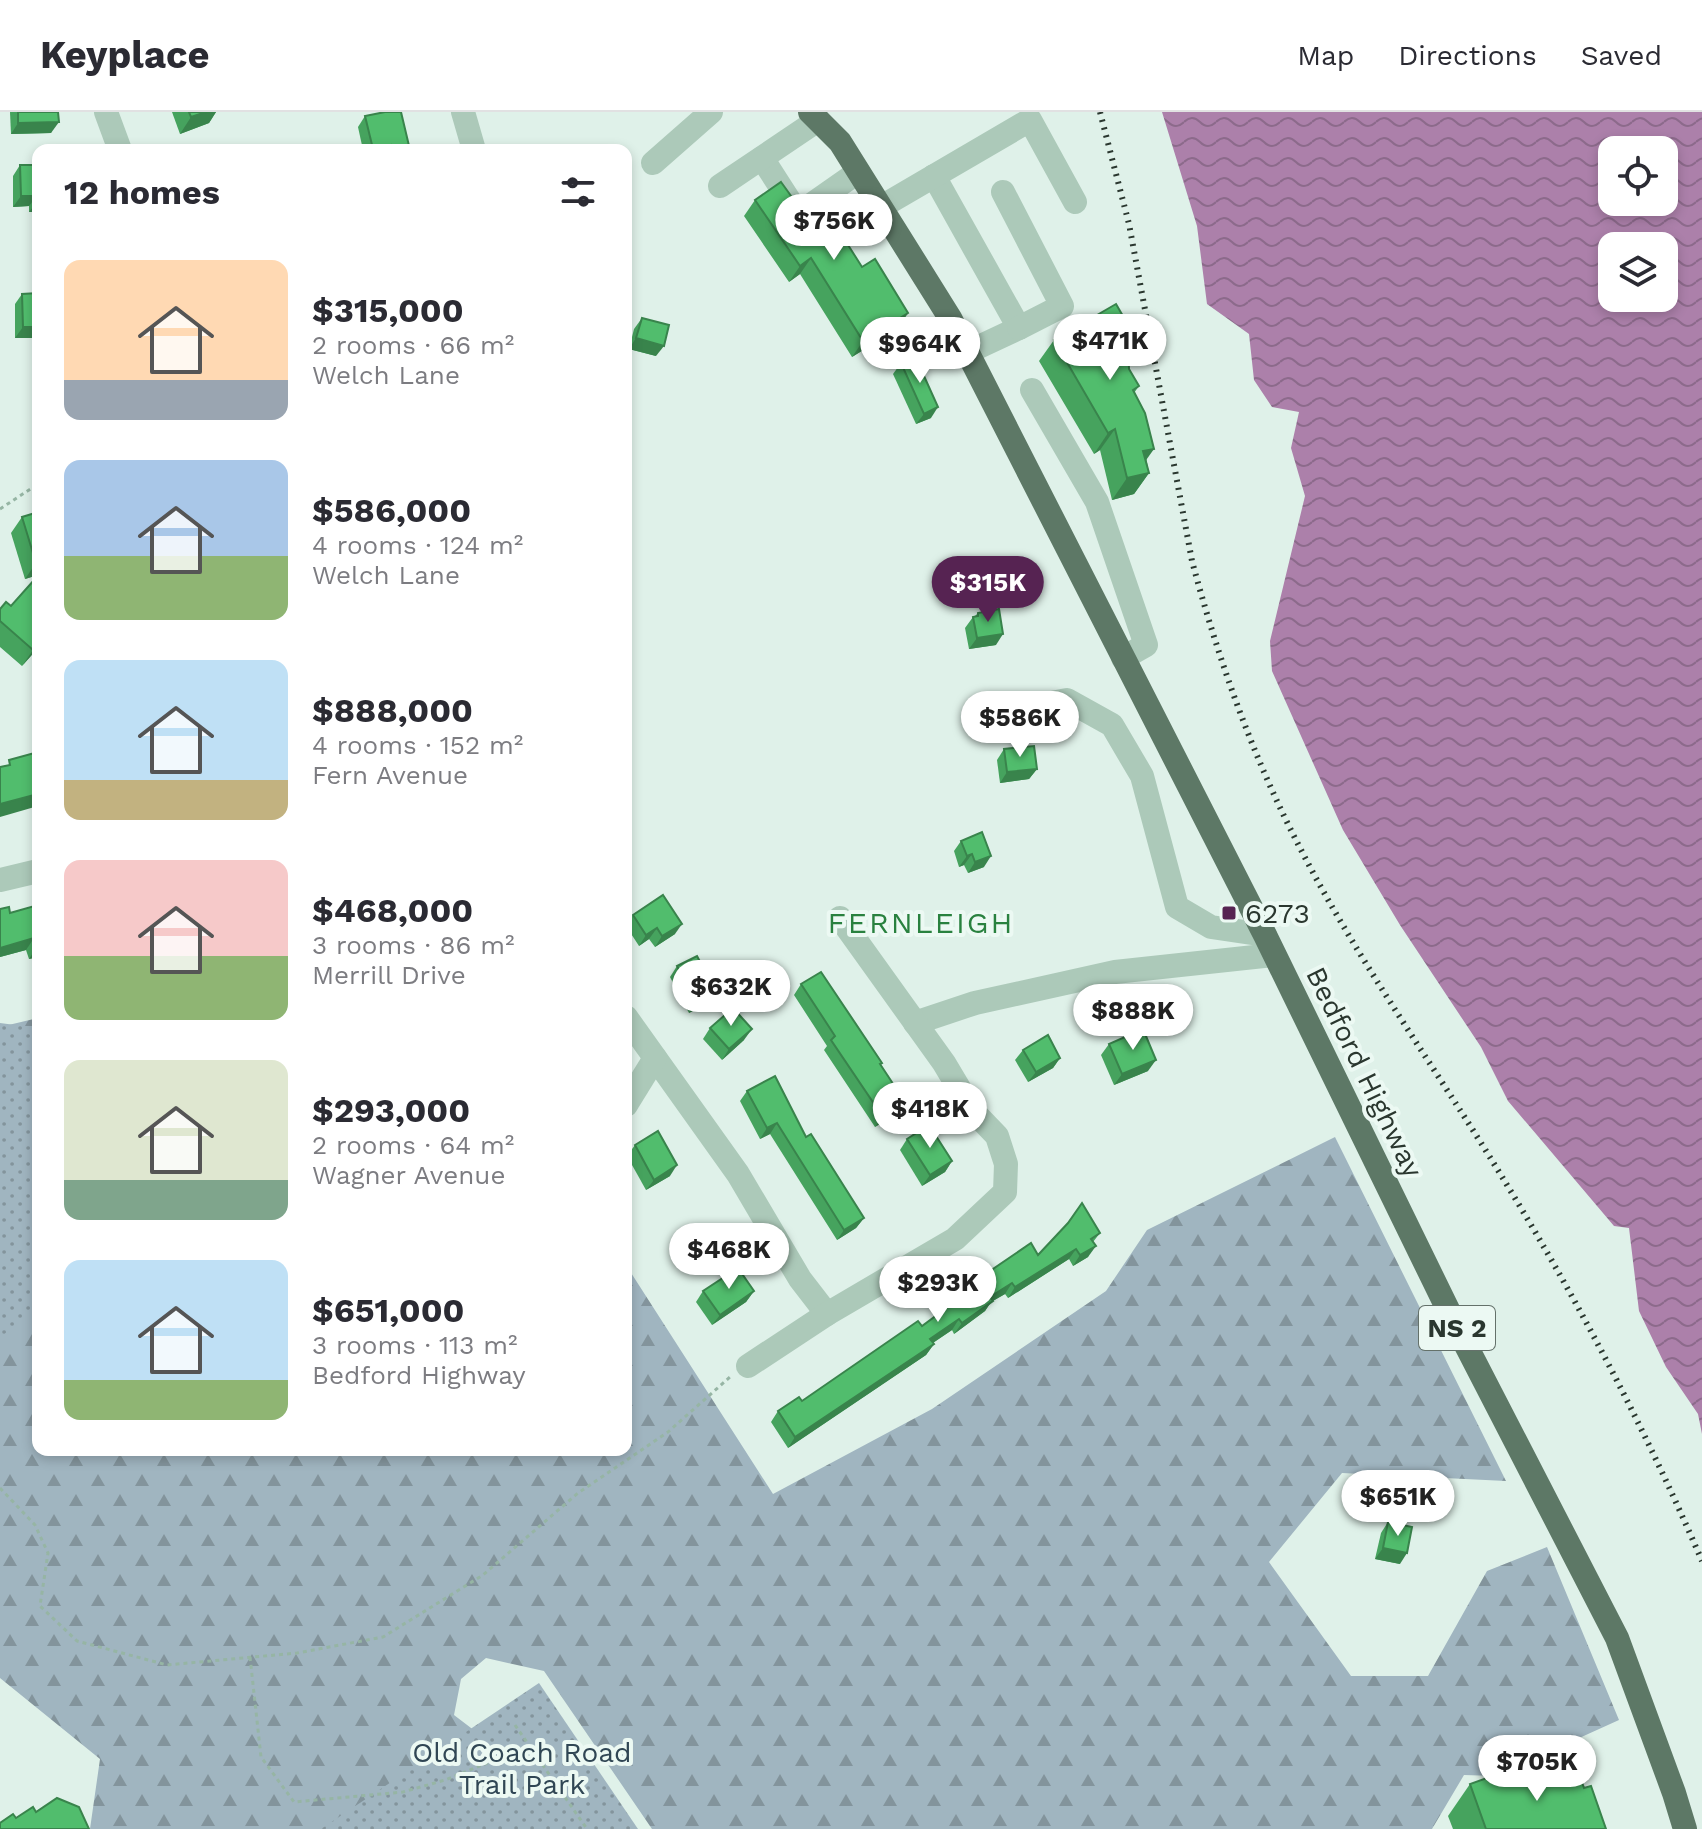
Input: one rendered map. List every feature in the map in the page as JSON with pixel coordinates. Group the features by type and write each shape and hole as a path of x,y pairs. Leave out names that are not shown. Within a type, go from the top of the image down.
{"main road":[{"name":"Bedford Highway","path":"814,116 840,142 968,352 1269,945 1455,1324 1617,1638 1685,1829"}],"street":[{"path":"106,112 118,144"},
{"path":"463,112 472,144"},
{"path":"653,163 711,112"},
{"path":"720,186 762,158 814,116"},
{"path":"881,207 1030,120 1075,202"},
{"path":"762,158 798,214 858,172"},
{"path":"934,176 1019,328"},
{"path":"968,352 1062,306 1003,192"},
{"path":"1032,390 1097,502 1146,645 1123,658"},
{"path":"1024,721 1036,706 1067,700 1112,725 1142,776 1177,907 1211,927 1269,945"},
{"path":"0,880 32,872"},
{"path":"748,1366 827,1314 955,1239 1005,1192 1006,1164 997,1136 972,1110 944,1063 840,918"},
{"path":"915,1023 975,1003 1115,972 1269,945"},
{"path":"632,1025 738,1174 800,1279 827,1314"},
{"path":"632,1095 655,1058"}],"path":[{"path":"0,509 32,488"},
{"path":"0,1488 35,1525 48,1553 40,1606 77,1641 167,1665 297,1653 383,1637 483,1575 578,1493 668,1432 720,1384 748,1366"},
{"path":"250,1657 261,1757 294,1802 403,1792 487,1763 540,1760"},
{"path":"515,1725 587,1829"}],"green space":[{"path":"32,1019 32,1456 632,1456 632,1274 773,1494 932,1409 1106,1291 1147,1230 1335,1137 1506,1481 1342,1473 1269,1562 1351,1676 1428,1676 1487,1571 1547,1547 1619,1720 1495,1776 1464,1775 1432,1829 652,1829 544,1671 486,1658 461,1679 454,1715 526,1770 476,1829 90,1829 100,1759 0,1678 0,1027"},
{"path":"0,1023 32,1027 32,1316 0,1337"},
{"name":"Old Coach Road Trail Park","path":"539,1683 638,1829 321,1829"}],"water":[{"path":"1162,112 1702,112 1702,1434 1698,1414 1666,1367 1639,1311 1629,1228 1614,1226 1508,1101 1481,1047 1400,925 1343,830 1272,671 1270,641 1305,496 1291,448 1299,412 1272,407 1254,380 1249,334 1207,304 1197,226"}],"building":[{"path":"18,112 58,112 59,122 18,123"},
{"path":"189,112 206,112 191,117"},
{"path":"401,112 409,144 372,144 365,116"},
{"path":"20,165 32,165 32,196 21,196"},
{"path":"781,182 807,218 828,203 848,233 843,237 862,267 875,259 908,313 863,341 811,258 800,266 755,200"},
{"path":"32,293 32,327 23,327 22,294"},
{"path":"1116,304 1135,337 1128,341 1129,369 1139,386 1133,390 1145,413 1154,449 1143,451 1149,473 1127,478 1115,429 1108,433 1054,340"},
{"path":"642,318 669,325 664,346 636,338"},
{"path":"915,356 938,407 924,414 901,363"},
{"path":"32,514 32,550 22,517"},
{"path":"32,582 32,649 0,621 0,609 6,602 11,606"},
{"path":"999,609 1003,634 977,638 973,617"},
{"path":"1034,746 1037,769 1007,772 1004,749"},
{"path":"32,754 32,796 0,804 0,767 10,765 9,760"},
{"path":"982,832 991,856 975,862 972,854 967,856 961,841"},
{"path":"663,895 682,924 662,936 657,928 646,935 633,915"},
{"path":"9,907 10,913 32,907 32,939 0,948 0,909"},
{"path":"697,956 716,992 696,1002 677,966"},
{"path":"821,972 905,1102 883,1117 831,1040 835,1036 801,984"},
{"path":"733,1008 752,1029 729,1049 710,1028"},
{"path":"1143,1029 1156,1060 1122,1074 1109,1044"},
{"path":"1048,1035 1060,1058 1036,1072 1023,1050"},
{"path":"775,1076 806,1137 811,1134 864,1218 844,1230 777,1123 767,1128 747,1091"},
{"path":"929,1125 952,1161 930,1175 907,1139"},
{"path":"658,1131 677,1165 654,1180 635,1145"},
{"path":"1082,1203 1100,1233 1091,1239 1096,1246 1080,1255 1076,1249 1015,1287 1012,1283 990,1297 993,1301 962,1323 959,1319 930,1339 934,1344 795,1437 778,1411 799,1397 802,1401 918,1321 922,1326 949,1306 946,1301 1031,1243 1038,1255"},
{"path":"745,1226 757,1244 740,1256 727,1237"},
{"path":"738,1268 754,1291 720,1315 703,1291"},
{"path":"1388,1522 1412,1527 1407,1553 1383,1548"},
{"path":"1521,1766 1527,1786 1577,1768 1584,1788 1591,1786 1606,1829 1486,1829 1470,1784"},
{"path":"57,1798 79,1807 89,1829 0,1829 0,1823 13,1814 16,1818 33,1807 36,1812"}],"railway":[{"path":"1100,112 1129,224 1192,561 1213,634 1251,741 1281,810 1321,888 1372,974 1481,1142 1561,1277 1635,1417 1702,1561"}],"place":[{"name":"6273","path":"1229,913"}],"district":[{"name":"FERNLEIGH","path":"921,923"}]}
